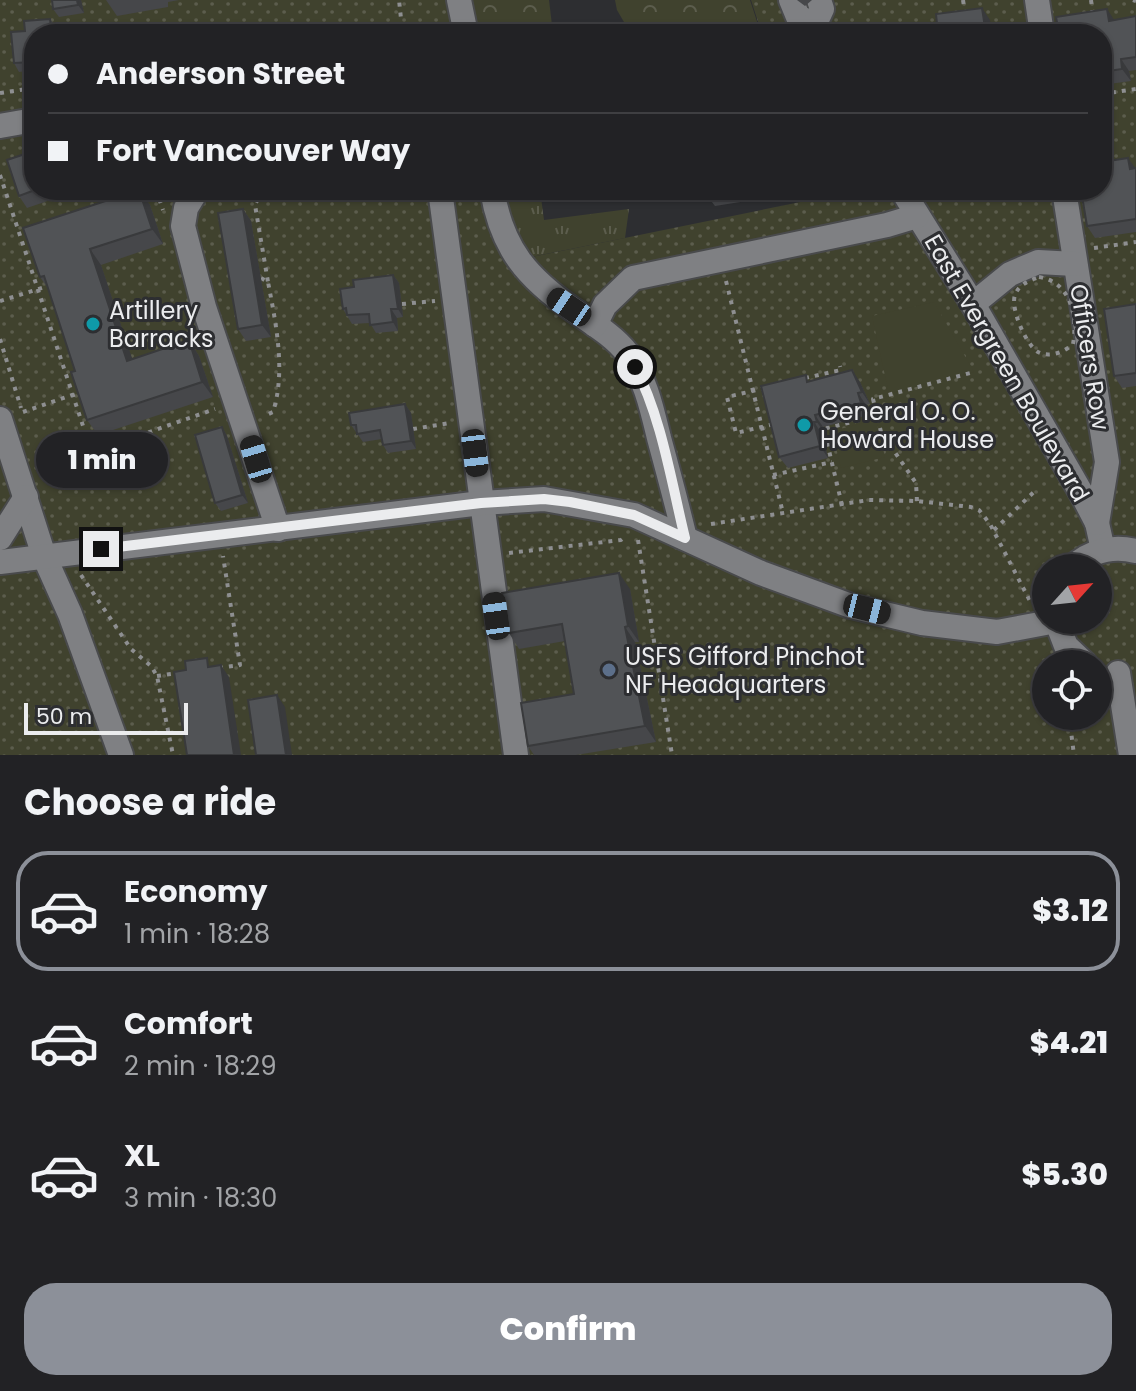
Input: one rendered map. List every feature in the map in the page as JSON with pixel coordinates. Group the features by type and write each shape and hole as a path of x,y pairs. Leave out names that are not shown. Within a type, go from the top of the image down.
{"street":[{"path":"459,0 464,24"},
{"path":"791,0 798,17 818,19"},
{"path":"1037,0 1041,24"},
{"path":"0,126 24,122"},
{"path":"191,200 183,226 204,307 278,529"},
{"path":"441,200 516,755"},
{"path":"493,200 495,211 515,257 543,290 595,325 626,352 644,383 695,532"},
{"name":"East Evergreen Boulevard","path":"908,200 973,304 1097,523 1103,550"},
{"name":"Officers Row","path":"1067,200 1081,256 1107,462 1097,523"},
{"path":"595,325 605,305 633,278 917,216"},
{"path":"973,304 1010,274 1038,262 1081,256"},
{"path":"11,416 26,497 44,556 70,614 121,755"},
{"path":"0,538 26,497"},
{"path":"0,562 481,503 544,499 695,532 761,573 851,606 922,623 997,632 1032,625"},
{"path":"1093,554 1118,548 1136,551"},
{"path":"1117,671 1131,755"}],"path":[{"path":"399,0 402,24"},
{"path":"963,0 967,23"},
{"path":"1091,0 1094,20"},
{"path":"0,93 24,89"},
{"path":"1112,93 1136,89"},
{"path":"0,175 91,450 223,406"},
{"path":"159,200 166,220"},
{"path":"257,200 255,205 279,337 277,400 273,412"},
{"path":"1126,234 1127,243"},
{"path":"1081,256 1136,242"},
{"path":"720,259 783,514"},
{"path":"1039,277 1053,282 1073,309 1073,344 1050,354 1040,353 1026,335 1015,310 1015,294 1026,282 1039,277"},
{"path":"261,278 268,282"},
{"path":"0,301 48,286"},
{"path":"402,304 438,301"},
{"path":"0,339 11,416 27,426"},
{"path":"797,380 841,370 840,366"},
{"path":"917,501 916,483 881,432 873,399 974,372"},
{"path":"767,387 727,397 736,433 776,423"},
{"path":"11,416 83,391"},
{"path":"842,505 827,428 877,416"},
{"path":"413,429 453,423"},
{"path":"773,475 832,462"},
{"path":"994,530 1037,489"},
{"path":"695,532 869,500 917,501 979,510 994,530 1031,603"},
{"path":"501,555 621,540 635,521"},
{"path":"635,521 672,755"},
{"path":"212,668 240,665 222,550"},
{"path":"75,566 131,649 151,666 157,676 173,755"},
{"path":"157,676 185,672"},
{"path":"1071,730 1074,755"}],"green space":[{"path":"0,0 459,0 464,24 24,24 24,200 496,200 517,260 810,200 1112,200 1112,24 759,24 751,0 1136,0 1136,755 0,755"},
{"path":"459,0 549,0 552,24 464,24"},
{"path":"615,0 750,0 758,24 625,24"},
{"path":"495,200 541,200 544,220 629,209 625,238 516,260"},
{"path":"934,302 974,372 889,394 872,316"},
{"path":"876,420 885,457 841,468 832,431"}],"building":[{"path":"52,0 77,0 78,5 53,9"},
{"path":"982,8 984,24 937,24 936,14"},
{"path":"1107,9 1109,21 1136,16 1136,57 1121,59 1122,69 1112,70 1112,24 1057,24 1056,17"},
{"path":"50,19 51,24 24,24 24,21"},
{"path":"24,31 24,62 14,63 11,32"},
{"path":"24,154 24,194 19,196 7,160"},
{"path":"1128,158 1130,169 1136,168 1136,219 1087,226 1083,200 1112,200 1112,160"},
{"name":"Artillery Barracks","path":"108,200 142,200 152,229 90,249 127,361 189,340 202,382 87,420 71,372 75,371 44,276 40,277 23,228"},
{"path":"243,209 262,325 238,329 218,213"},
{"path":"393,275 398,309 391,309 393,322 370,325 369,314 347,315 340,289 354,287 353,280"},
{"path":"1136,304 1136,373 1114,376 1104,309"},
{"name":"General O. O. Howard House","path":"852,370 862,392 858,393 861,403 815,415 820,446 779,457 761,386 806,375 807,382"},
{"path":"405,404 411,441 383,445 380,430 357,434 356,425 351,425 349,413"},
{"path":"222,427 242,495 215,503 195,435"},
{"name":"USFS Gifford Pinchot NF Headquarters","path":"619,573 628,626 625,627 645,726 528,746 521,703 574,694 562,624 509,633 502,593"},
{"path":"207,658 208,667 221,665 234,755 187,755 174,672 186,670 185,661"},
{"path":"277,695 286,755 256,755 248,700"}],"place":[{"name":"Artillery Barracks","path":"93,324"},
{"name":"General O. O. Howard House","path":"804,425"},
{"name":"USFS Gifford Pinchot NF Headquarters","path":"609,670"}],"route":[{"path":"101,549 481,503 544,499 634,515 685,538 653,412 644,383 635,367"}]}
